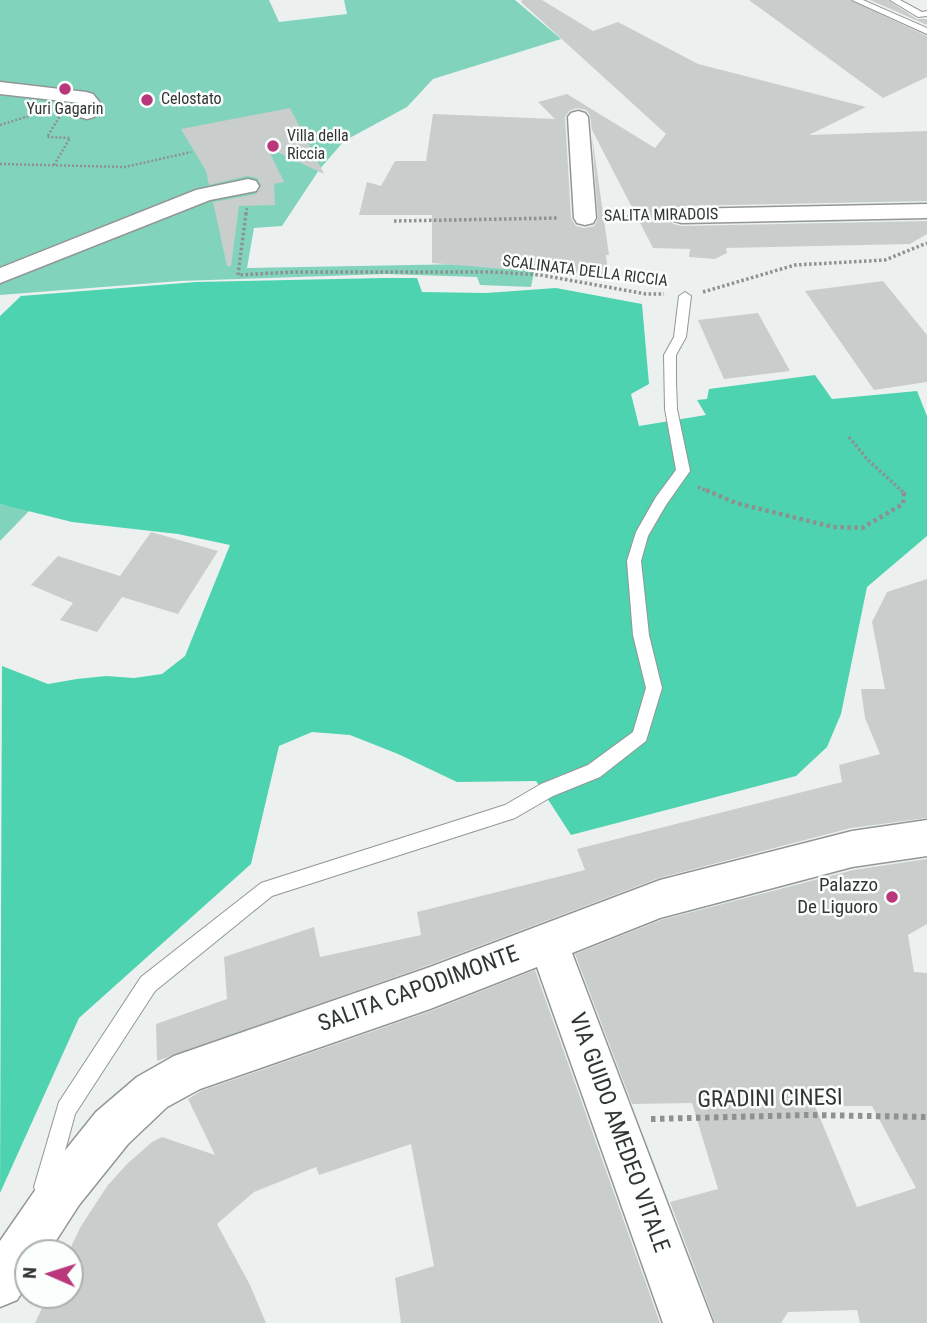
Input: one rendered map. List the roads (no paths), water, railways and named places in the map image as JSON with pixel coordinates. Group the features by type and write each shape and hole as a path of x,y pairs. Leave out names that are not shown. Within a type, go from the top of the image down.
{"street":[{"path":"0,88 86,98 91,104 88,113"},
{"path":"578,117 585,218"},
{"path":"0,276 204,195 248,186"},
{"name":"SALITA MIRADOIS","path":"682,216 927,211"},
{"name":"SALITA CAPODIMONTE","path":"0,1283 75,1173 112,1128 152,1092 171,1080 211,1062 403,998 660,899 852,849 927,838"},
{"name":"VIA GUIDO AMEDEO VITALE","path":"548,942 688,1323"}],"lane":[{"path":"856,0 927,30"},
{"path":"876,0 927,30"},
{"path":"894,0 921,15 927,13"},
{"path":"34,1233 66,1109 148,984 267,889 509,812 547,790 594,771 640,736 654,688 641,635 634,561 641,536 683,471 671,409 670,355 680,337 685,296"}],"place":[{"name":"Yuri Gagarin","path":"65,89"},
{"name":"Celostato","path":"147,100"},
{"name":"Villa della Riccia","path":"273,146"},
{"name":"Palazzo De Liguoro","path":"892,897"}]}
